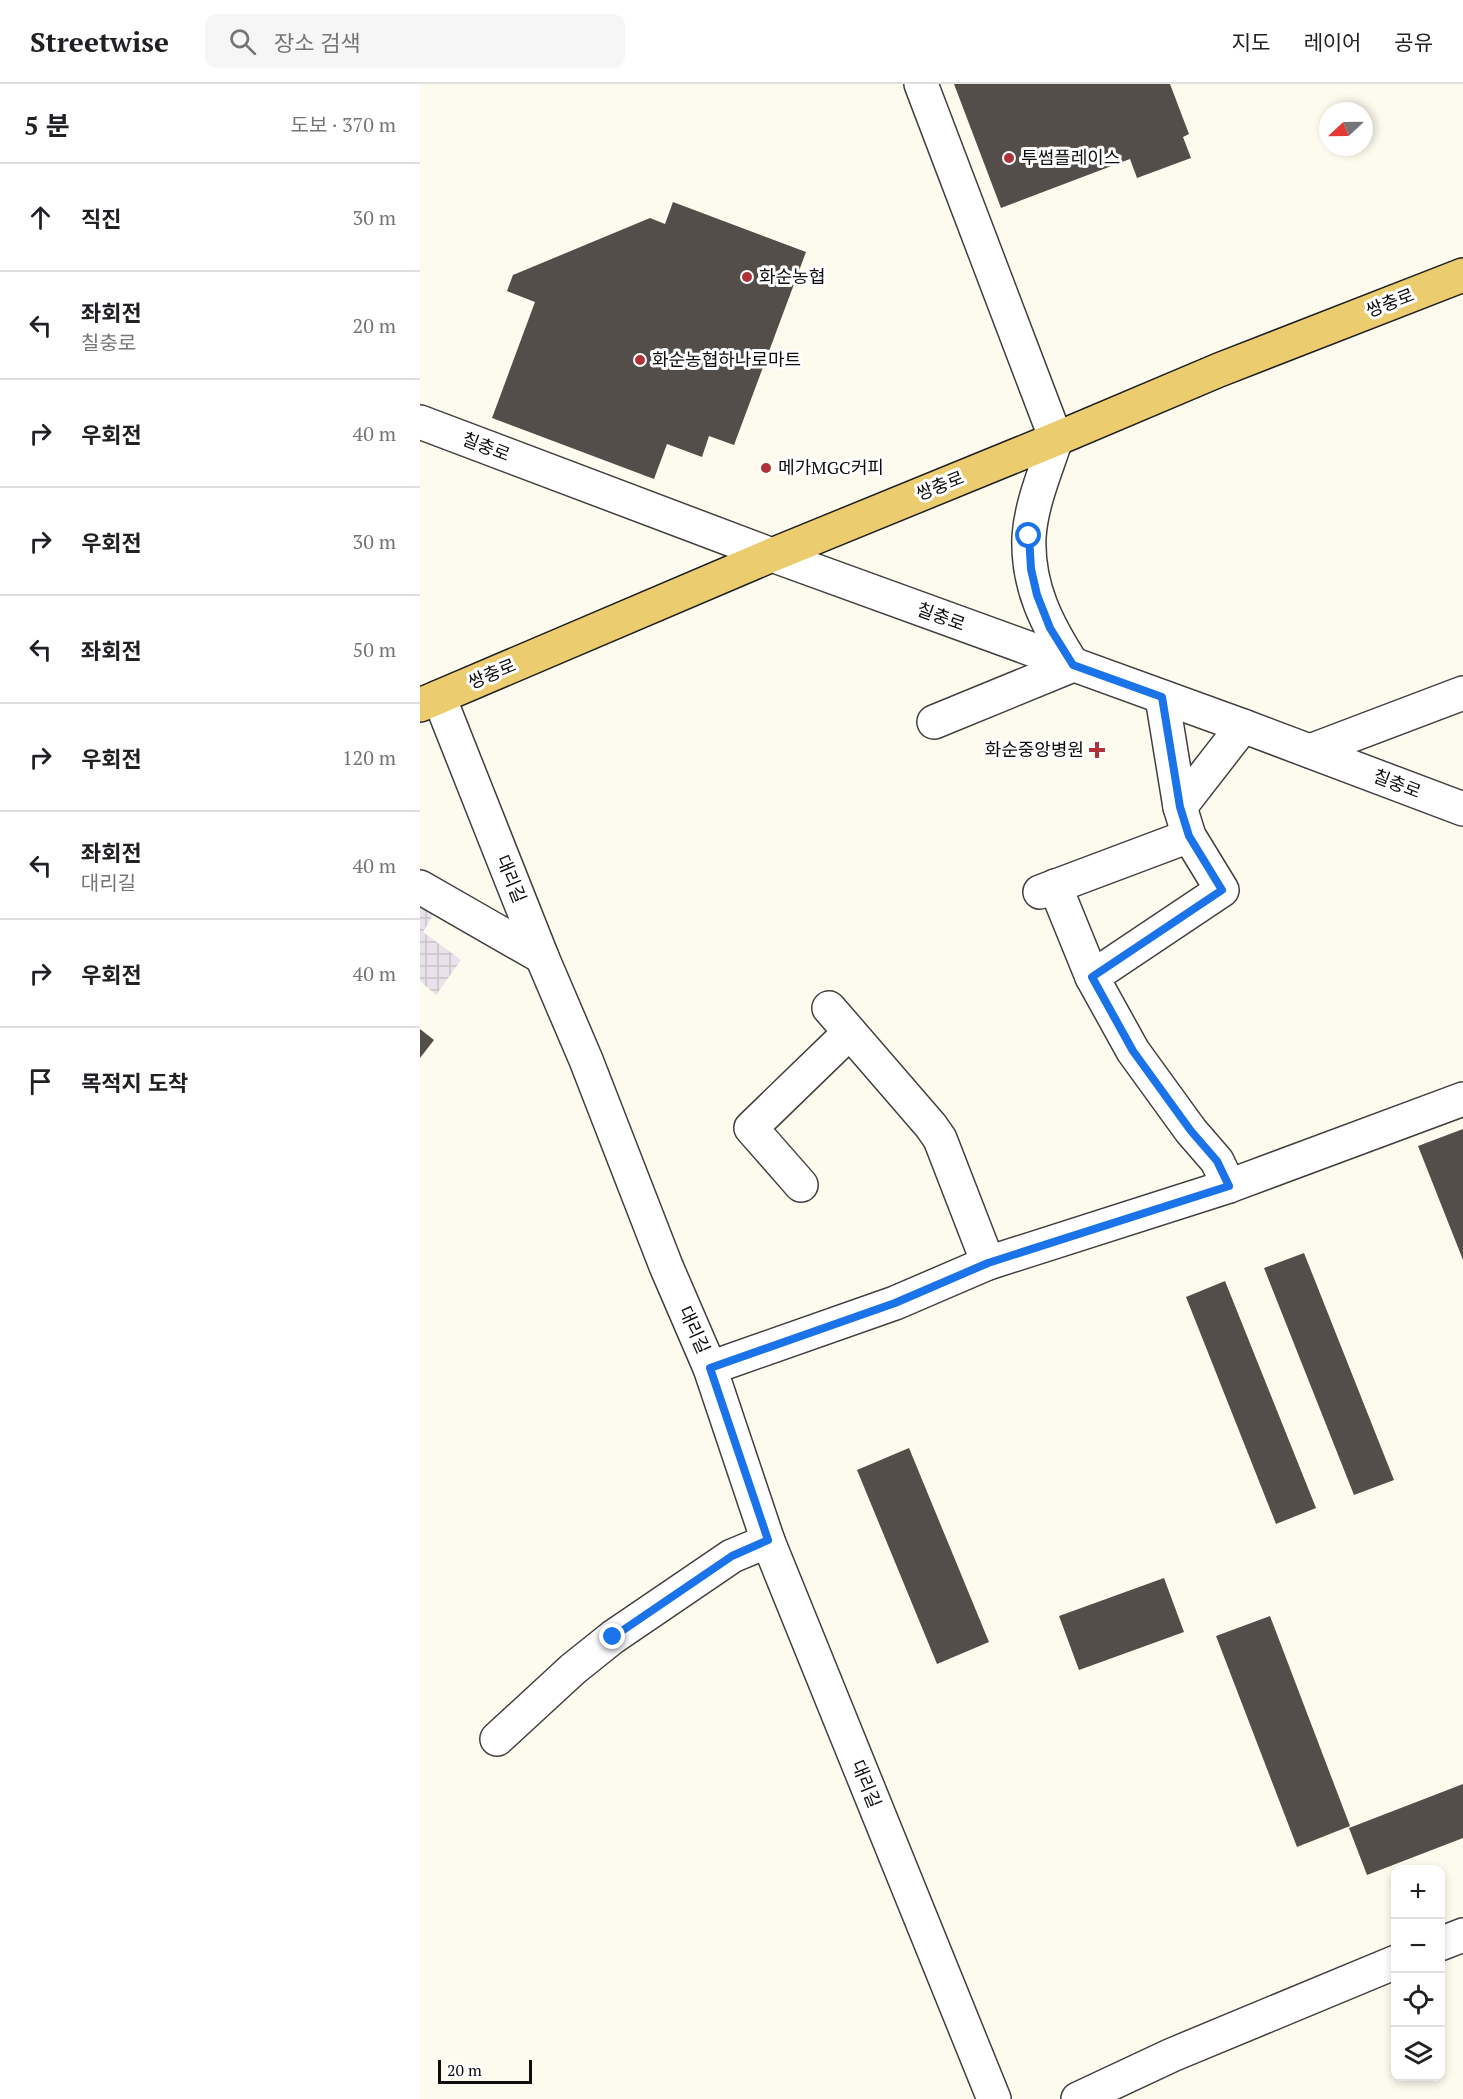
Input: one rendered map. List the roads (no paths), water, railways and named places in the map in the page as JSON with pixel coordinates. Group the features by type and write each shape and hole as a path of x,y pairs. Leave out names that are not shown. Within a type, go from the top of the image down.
{"main road":[{"name":"쌍충로","path":"429,701 772,555 1219,370 1463,275"}],"street":[{"path":"921,84 1056,439 1037,498 1029,536 1031,569 1037,595 1050,628 1073,665 934,722"},
{"name":"칠충로","path":"420,422 772,555 1463,808"},
{"path":"1310,751 1463,693"},
{"path":"1092,977 1222,890 1184,821 1162,697"},
{"name":"대리길","path":"429,701 577,1040 666,1266 710,1368 768,1540 994,2099"},
{"path":"1229,1186 1217,1161 1191,1131 1133,1051 1047,889 1184,821 1244,726"},
{"path":"420,887 542,957"},
{"path":"829,1008 940,1139 988,1263"},
{"path":"801,1185 751,1128 849,1033"},
{"path":"710,1368 895,1303 988,1263 1229,1186 1463,1099"},
{"path":"497,1739 573,1669 613,1637 732,1556 768,1540"},
{"path":"1445,1942 1463,1935"},
{"path":"1078,2099 1172,2055 1391,1964"}],"place":[{"name":"투썸플레이스","path":"1009,158"},
{"name":"화순농협","path":"747,277"},
{"name":"화순농협하나로마트","path":"640,360"},
{"name":"메가MGC커피","path":"766,468"},
{"name":"화순중앙병원","path":"1097,750"}]}
